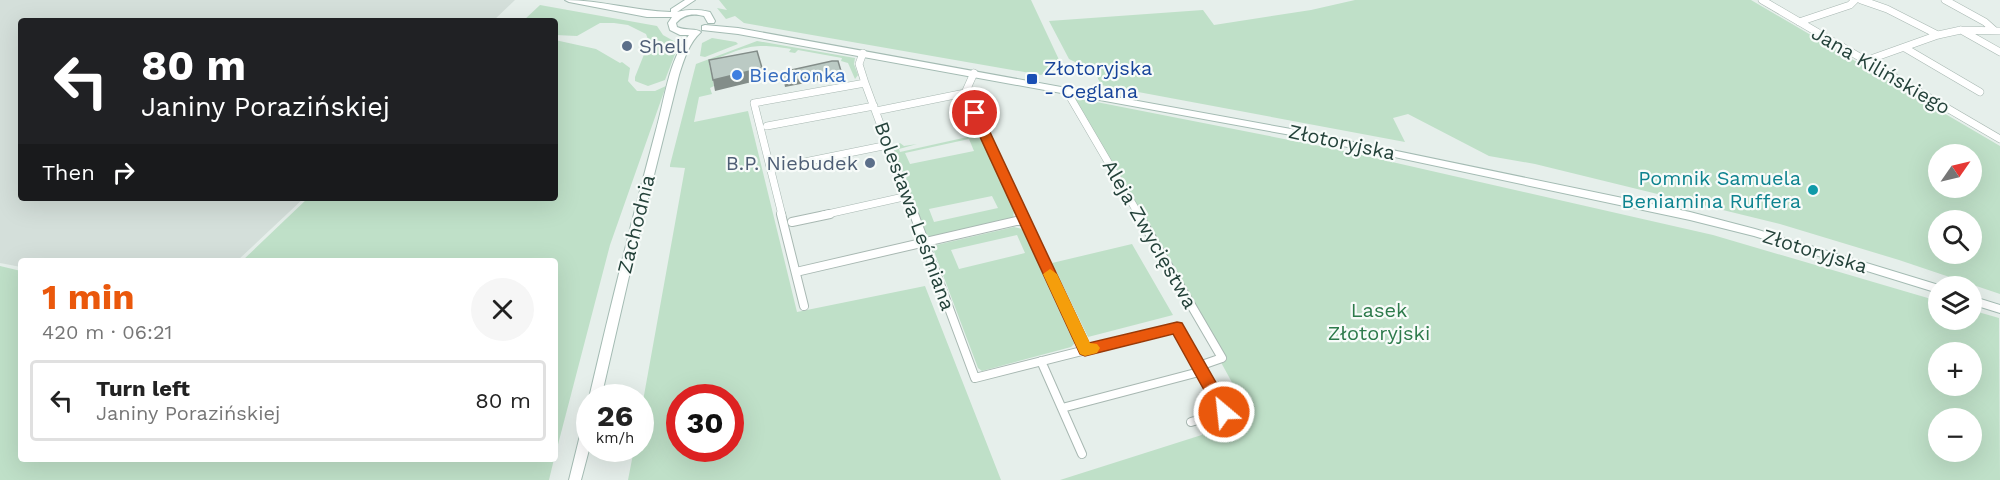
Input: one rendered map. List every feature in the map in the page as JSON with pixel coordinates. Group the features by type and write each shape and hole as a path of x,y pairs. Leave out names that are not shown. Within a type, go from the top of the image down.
{"street":[{"path":"569,0 658,15 703,12"},
{"path":"658,15 678,10 691,0"},
{"path":"689,12 696,0"},
{"path":"672,23 673,28 680,32 695,33 708,25 709,16 700,8 700,0"},
{"name":"Jana Kilińskiego","path":"1762,0 2000,139"},
{"path":"1799,22 1850,5 1855,0"},
{"path":"1862,0 1887,9 1938,35"},
{"path":"1945,0 1997,31"},
{"path":"647,14 672,23"},
{"path":"672,23 680,15"},
{"name":"Złotoryjska","path":"708,25 1291,132 1690,216 1820,252 1928,286"},
{"path":"1961,30 2000,52"},
{"path":"1865,61 1938,35 1961,30 1997,31"},
{"name":"Zachodnia","path":"680,32 683,51"},
{"name":"Zachodnia","path":"598,384 634,228 683,51 695,33"},
{"path":"1905,48 1980,92"},
{"name":"Bolesława Leśmiana","path":"863,53 859,64 865,83 975,378 1041,361"},
{"path":"974,74 970,78 965,93 1085,350"},
{"path":"804,306 754,103 865,83"},
{"name":"Aleja Zwycięstwa","path":"1066,90 1222,358 1201,368"},
{"path":"767,126 965,93"},
{"path":"770,170 888,145"},
{"path":"792,222 908,196"},
{"path":"796,272 1025,219"},
{"path":"1982,303 2000,309"},
{"path":"1082,454 1041,361 1177,327 1224,412 1191,422"},
{"path":"1062,408 1201,368"},
{"path":"575,480 579,462"}],"shaded area":[{"path":"0,0 515,0 496,18 18,18 18,201 301,201 240,258 18,258 18,266 0,263"}],"green space":[{"path":"719,0 1031,0 1061,64 1041,75 744,23 735,16 726,19 717,8 727,10"},
{"path":"1355,0 1751,0 2000,146 2000,294 1982,288 1982,276 1947,276 1780,224 1535,164 1489,156 1408,114 1393,118 1405,142 1101,85 1095,72 1069,59 1049,21 1203,10 1214,25 1311,10"},
{"path":"540,5 657,26 663,35 679,44 665,80 648,86 635,81 649,42 646,34 628,25 600,23 577,36 558,35 558,18 526,18"},
{"path":"712,38 738,44 705,57 700,56 702,43"},
{"path":"558,41 596,49 622,62 630,68 628,81 637,91 655,91 666,86 610,245 558,444 558,258 245,258 305,201 558,201"},
{"path":"757,41 855,58 854,64 858,75 855,79 848,63 841,61 842,58 798,50 795,53 789,52 791,49 768,46 751,47 725,55 709,65 714,86 710,88 712,94 699,97 694,122 748,111 797,312 925,286 1001,480 628,480 631,462 654,462 654,384 646,384 685,168 670,167 696,64"},
{"name":"Lasek Złotoryjski","path":"1071,97 1335,149 1713,235 1928,298 1928,330 1982,330 1982,313 1999,318 2000,480 1060,480 1252,419 1148,229"},
{"path":"981,134 1014,208 1013,221 933,239 926,234 893,148 900,143 904,146 917,144 899,149 900,152","holes":["969,139 974,151 910,164 905,153","992,196 998,208 934,222 929,209"]},
{"path":"1014,227 1022,229 1075,343 1071,347 982,371 978,368 932,246","holes":["1017,235 1025,253 959,269 951,250"]},
{"path":"1132,244 1173,315 1088,337 1052,263"},
{"path":"0,266 18,270 18,462 553,462 549,480 0,480"}],"building":[{"path":"757,51 762,68 713,80 709,60"},
{"path":"838,61 841,71 784,82 782,72"}],"slow traffic":[{"path":"1050,274 1085,350 1092,348"}],"place":[{"name":"Shell","path":"627,46"},
{"name":"Biedronka","path":"737,75"},
{"name":"Złotoryjska - Ceglana","path":"1032,79"},
{"name":"B.P. Niebudek","path":"870,163"},
{"name":"Pomnik Samuela Beniamina Ruffera","path":"1813,190"}],"route":[{"path":"975,113 1085,350 1177,327 1224,412"}]}
